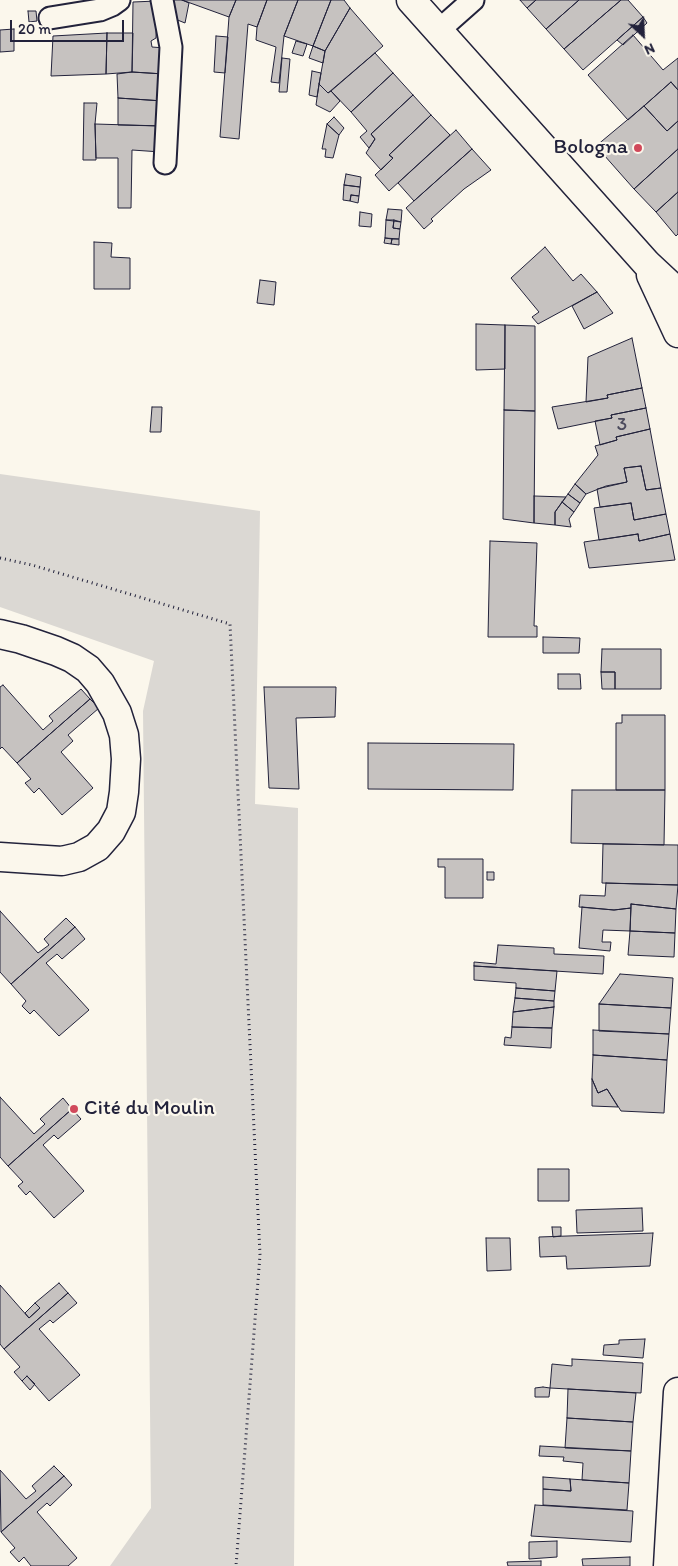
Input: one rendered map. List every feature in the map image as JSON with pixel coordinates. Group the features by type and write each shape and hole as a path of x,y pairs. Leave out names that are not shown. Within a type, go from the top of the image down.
{"street":[{"path":"412,0 647,264 678,293"},
{"path":"647,264 678,333"},
{"path":"0,634 56,651 72,658 88,669 100,683 118,713 124,735 126,759 121,812 112,831 97,847 79,857 62,861 0,858"},
{"path":"668,1566 678,1392"}],"lane":[{"path":"50,18 100,10 119,0"},
{"path":"162,0 172,48 165,163"},
{"path":"438,31 473,0"}],"path":[{"path":"0,558 32,565 230,624 260,1255 236,1566"}],"shaded area":[{"path":"0,474 260,511 255,804 298,808 294,1566 110,1566 151,1508 143,711 154,661 0,607"}],"building":[{"path":"167,0 182,0 189,3 185,23 170,17"},
{"path":"182,0 236,0 229,17"},
{"path":"236,0 267,0 257,27 248,24 239,139 220,137 229,17"},
{"path":"267,0 298,0 284,36 279,83 271,82 276,47 256,40 257,27"},
{"path":"298,0 331,0 313,46 284,36"},
{"path":"331,0 344,0 350,8 325,51 313,46"},
{"path":"520,0 536,0 527,8"},
{"path":"536,0 579,0 546,29 527,8"},
{"path":"579,0 621,0 564,49 546,29"},
{"path":"621,0 628,0 643,17 583,70 564,49"},
{"path":"157,1 156,38 151,41 152,47 165,48 164,74 132,72 133,2"},
{"path":"350,8 383,46 328,93 319,84 325,51"},
{"path":"28,11 36,11 37,21 29,22"},
{"path":"643,17 647,23 623,45 617,40"},
{"path":"14,29 14,51 0,52 0,30"},
{"path":"107,33 133,33 132,72 106,74"},
{"path":"107,33 106,74 51,76 53,36"},
{"path":"633,35 663,70 678,58 678,90 671,82 628,120 588,75"},
{"path":"216,36 228,37 225,73 214,72"},
{"path":"296,41 307,44 303,56 292,53"},
{"path":"313,46 325,51 323,63 309,58"},
{"path":"375,53 393,73 351,112 331,91"},
{"path":"282,58 290,59 287,92 279,92"},
{"path":"312,71 321,73 317,97 309,95"},
{"path":"132,72 164,74 163,101 118,98 117,74"},
{"path":"393,73 413,95 371,134 375,139 369,148 360,137 367,131 351,112"},
{"path":"671,82 678,90 678,121 667,131 644,106"},
{"path":"319,84 328,93 331,91 340,101 330,112 316,105"},
{"path":"413,95 431,115 389,155 393,158 381,170 366,153 375,139 371,134"},
{"path":"118,98 163,101 162,126 118,125"},
{"path":"84,103 97,103 95,124 96,160 83,160"},
{"name":"Bologna","path":"644,106 667,131 678,121 678,149 634,189 596,146"},
{"path":"431,115 450,135 389,191 375,175 393,158 389,155"},
{"path":"334,117 344,128 339,135 327,124"},
{"path":"95,124 162,126 161,152 132,150 131,208 118,208 118,158 96,158"},
{"path":"327,124 339,135 333,158 325,157 326,149 322,149"},
{"path":"456,130 472,149 414,201 398,183"},
{"path":"472,149 491,170 464,189 431,219 433,221 424,229 406,208"},
{"path":"678,149 678,192 656,212 634,189"},
{"path":"346,174 361,177 360,187 344,185"},
{"path":"344,185 360,187 359,196 351,195 350,201 343,200"},
{"path":"678,192 678,234 676,236 656,212"},
{"path":"351,195 359,196 358,203 350,201"},
{"path":"388,209 402,210 401,222 386,220"},
{"path":"360,212 372,214 371,227 359,226"},
{"path":"386,220 394,220 393,228 400,229 399,239 385,238"},
{"path":"394,220 401,222 400,229 393,228"},
{"path":"385,238 392,239 391,244 384,243"},
{"path":"392,239 399,239 399,245 391,244"},
{"path":"94,242 112,243 111,257 130,258 130,289 94,289"},
{"path":"545,247 573,281 581,274 597,292 538,324 532,317 539,312 511,278"},
{"path":"260,280 276,282 274,305 257,303"},
{"path":"597,292 613,313 584,329 572,306"},
{"path":"476,324 505,325 505,369 476,370"},
{"path":"505,325 535,326 535,411 504,410"},
{"path":"632,338 642,388 607,395 608,398 586,402 588,357"},
{"path":"642,388 646,408 611,415 612,418 558,429 552,407 608,398 607,395"},
{"path":"152,407 162,407 161,432 150,432"},
{"path":"646,408 650,429 616,437 617,440 600,445 595,421 612,418 611,415"},
{"path":"504,410 535,411 534,523 503,519"},
{"path":"650,429 661,488 646,490 641,466 624,468 627,482 606,486 586,494 575,484 598,455 595,446 617,440 616,437"},
{"path":"641,466 646,490 661,488 666,514 634,520 631,503 600,507 597,489 627,482 624,468"},
{"path":"575,484 586,494 580,503 568,494"},
{"path":"568,494 580,503 574,512 562,502"},
{"path":"534,496 566,497 555,512 555,525 534,523"},
{"path":"562,502 574,512 569,519 571,527 555,525 555,512"},
{"path":"631,503 634,520 666,514 670,534 639,541 638,534 599,540 594,508"},
{"path":"638,534 639,541 670,534 675,560 589,568 584,542"},
{"path":"490,541 537,543 534,626 537,626 537,637 488,637"},
{"path":"543,637 580,638 579,653 543,653"},
{"path":"602,649 661,649 661,689 615,689 615,672 601,672"},
{"path":"601,672 615,672 615,689 602,689"},
{"path":"558,674 580,674 581,689 558,689"},
{"path":"3,685 43,730 53,721 49,716 81,689 90,699 17,763 2,747 0,749 0,687"},
{"path":"264,687 336,687 335,717 296,718 299,789 269,788"},
{"path":"90,699 99,708 68,735 73,741 61,752 93,788 62,815 39,788 34,793 25,783 31,779 17,763"},
{"path":"622,715 665,715 665,790 616,790 616,723 622,723"},
{"path":"368,743 514,744 513,790 368,789"},
{"path":"572,790 665,790 664,845 571,843"},
{"path":"603,844 678,845 678,885 602,883"},
{"path":"438,859 483,859 483,898 445,898 445,867 438,867"},
{"path":"487,872 494,872 494,880 487,880"},
{"path":"606,883 678,885 676,909 631,904 631,908 614,910 579,907 580,895 605,896"},
{"path":"631,904 676,909 675,933 630,931"},
{"path":"582,907 614,910 631,908 630,931 603,930 602,942 611,942 610,951 579,948"},
{"path":"0,911 38,953 49,945 44,939 66,918 75,927 11,984 0,972"},
{"path":"75,927 85,939 62,959 57,954 46,963 89,1010 59,1036 34,1010 30,1014 22,1006 26,1001 11,984"},
{"path":"630,931 675,933 674,957 628,955"},
{"path":"498,945 554,948 554,954 604,956 603,974 474,966 474,962 496,964"},
{"path":"474,966 557,971 555,991 516,988 516,983 474,980"},
{"path":"620,974 673,978 671,1008 599,1004"},
{"path":"516,988 555,991 554,1001 515,998"},
{"path":"515,998 554,1001 554,1007 513,1012"},
{"path":"599,1004 671,1008 669,1034 599,1031"},
{"path":"554,1007 552,1028 512,1027 513,1012"},
{"path":"512,1027 552,1028 551,1048 504,1045 505,1037 511,1038"},
{"path":"593,1030 669,1034 667,1060 593,1055"},
{"path":"593,1055 667,1060 664,1113 621,1111 607,1089 598,1093 592,1079"},
{"path":"592,1079 598,1093 607,1089 618,1107 592,1106"},
{"path":"0,1097 34,1134 45,1124 40,1119 63,1098 72,1109 8,1166 0,1157"},
{"path":"72,1109 81,1119 58,1139 54,1135 43,1145 84,1191 54,1218 30,1191 26,1195 18,1186 23,1182 8,1166"},
{"path":"538,1169 569,1169 569,1201 538,1201"},
{"path":"642,1208 643,1231 577,1233 576,1210"},
{"path":"552,1227 561,1227 561,1236 553,1237"},
{"path":"653,1233 650,1266 567,1269 566,1256 540,1257 539,1237"},
{"path":"486,1238 510,1238 511,1270 487,1271"},
{"path":"59,1283 68,1293 4,1349 0,1344 0,1285 29,1318 40,1308 35,1303"},
{"path":"68,1293 77,1303 53,1323 50,1320 39,1329 80,1375 49,1401 27,1376 22,1381 14,1372 20,1367 4,1349"},
{"path":"35,1303 40,1308 29,1318 25,1313"},
{"path":"645,1339 643,1358 603,1355 604,1345 619,1344 619,1340"},
{"path":"572,1359 643,1363 641,1393 550,1388 552,1364 572,1366"},
{"path":"27,1376 35,1384 30,1390 22,1381"},
{"path":"535,1388 550,1388 549,1397 535,1397"},
{"path":"568,1389 636,1393 633,1422 567,1418"},
{"path":"567,1418 633,1422 631,1451 565,1448"},
{"path":"540,1446 631,1451 629,1483 582,1480 583,1463 563,1461 564,1457 539,1456"},
{"path":"54,1466 64,1476 1,1532 0,1470 26,1499 36,1491 32,1486"},
{"path":"64,1476 72,1485 50,1506 47,1503 37,1512 77,1558 68,1566 31,1566 24,1557 19,1562 10,1552 15,1548 1,1532"},
{"path":"543,1477 570,1479 571,1491 543,1489"},
{"path":"570,1479 629,1483 627,1510 543,1505 543,1489 571,1491"},
{"path":"535,1505 633,1511 631,1542 531,1536"},
{"path":"557,1541 557,1557 529,1559 529,1542"},
{"path":"630,1557 630,1566 583,1566 582,1559"},
{"path":"541,1561 541,1566 508,1566 507,1562"}],"place":[{"name":"Bologna","path":"638,148"},
{"name":"Cité du Moulin","path":"74,1109"}]}
